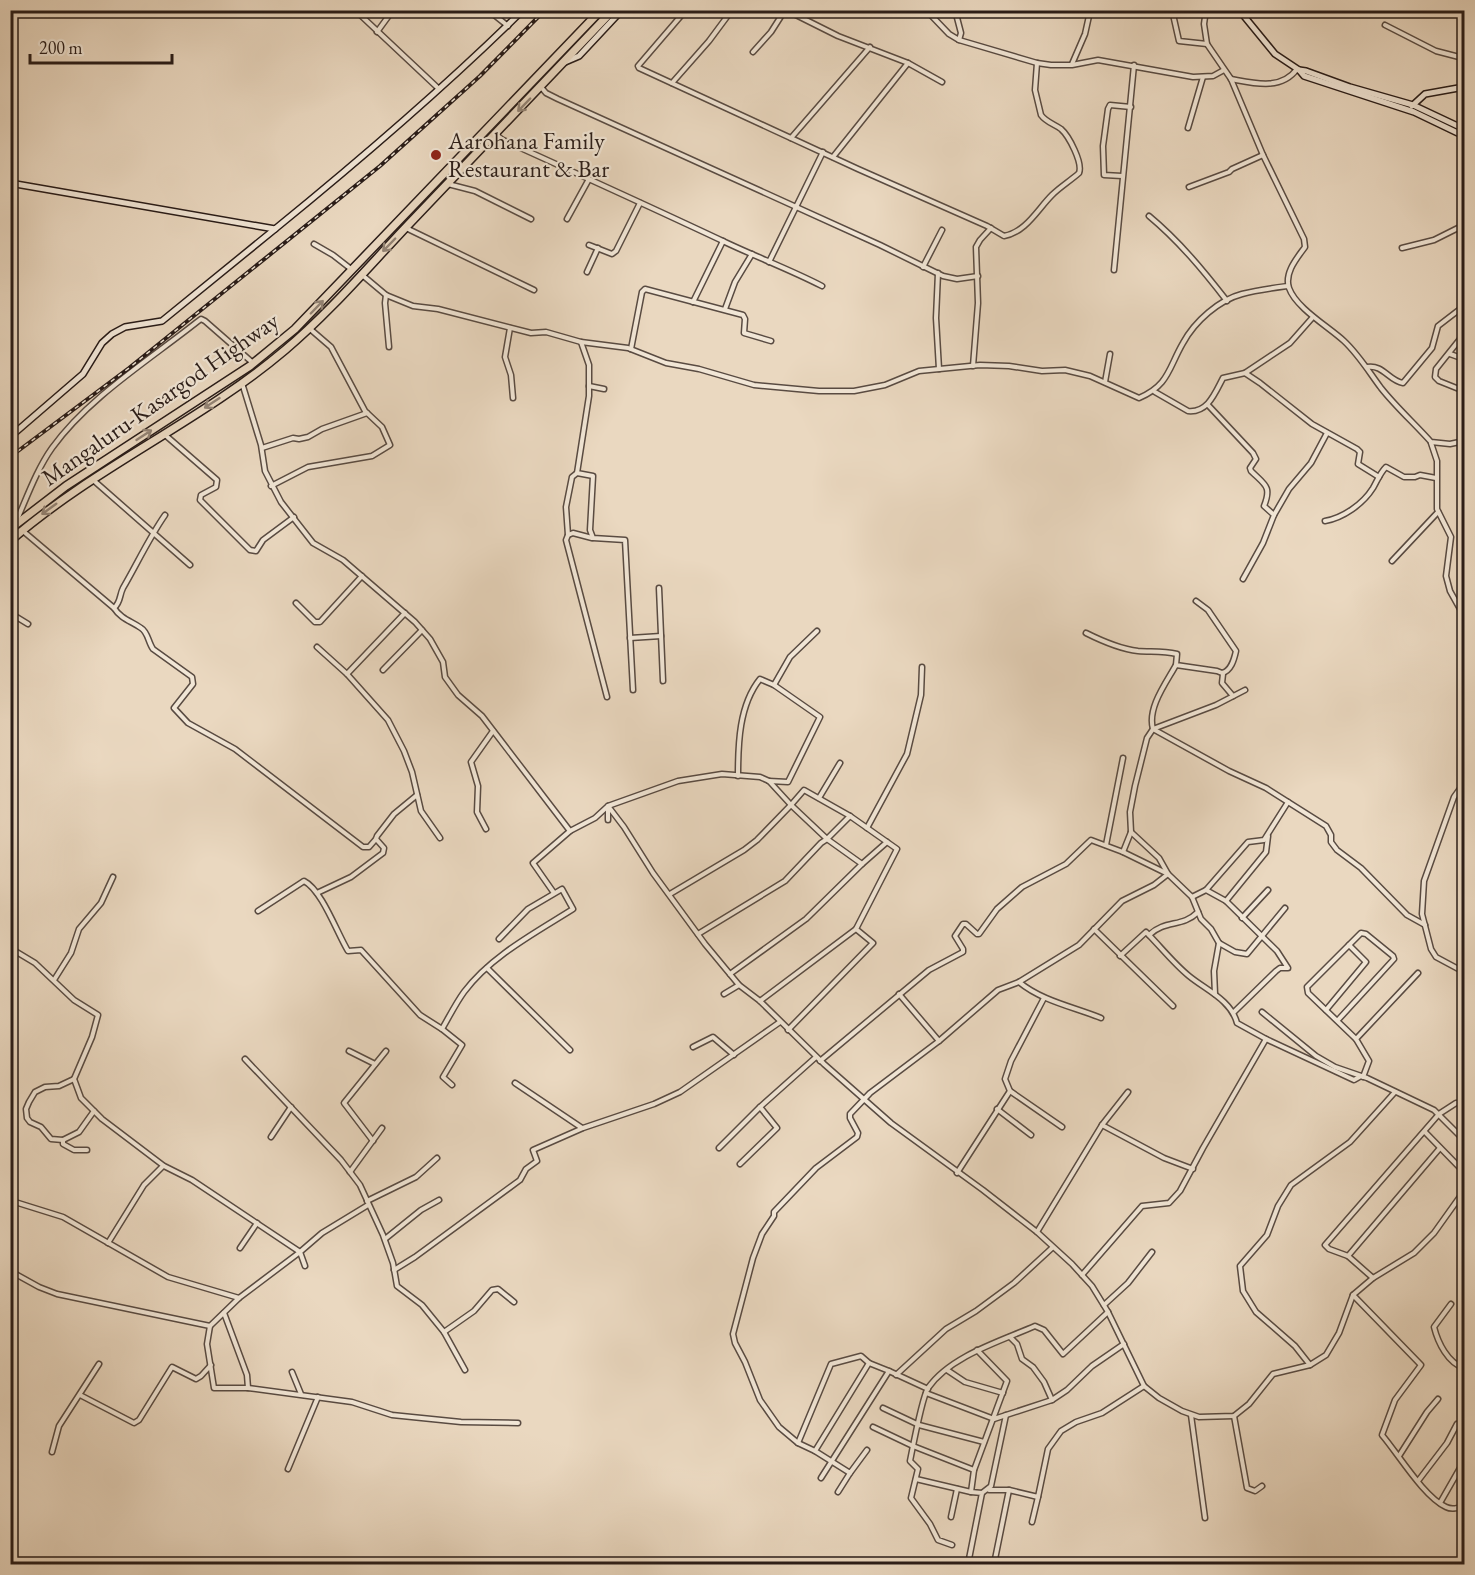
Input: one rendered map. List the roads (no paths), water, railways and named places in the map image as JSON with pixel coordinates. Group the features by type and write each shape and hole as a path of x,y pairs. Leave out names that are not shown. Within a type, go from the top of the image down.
{"highway":[{"name":"Mangaluru-Kasargod Highway","path":"13,527 66,486 254,363 296,329 601,10"},
{"name":"Mangaluru-Kasargod Highway","path":"10,541 38,517 92,479 242,384 285,350 309,328 613,10"}],"street":[{"path":"354,10 439,89"},
{"path":"377,32 393,10"},
{"path":"488,10 508,26"},
{"path":"10,437 83,374 102,343 112,334 124,327 162,321 359,161 523,10"},
{"path":"557,56 564,62 579,56 622,10"},
{"path":"686,10 638,66 1004,236 1012,234 1030,221 1052,195 1080,171 1078,159 1064,132 1041,115 1035,90 1037,63"},
{"path":"672,83 709,41 732,10"},
{"path":"753,52 786,10 797,12 838,36 908,63 942,81"},
{"path":"926,10 950,34 959,39 1037,63 1072,65 1098,60 1193,77 1213,76 1224,70"},
{"path":"955,10 961,33 959,39"},
{"path":"1072,65 1093,10"},
{"path":"1172,10 1179,41 1207,44"},
{"path":"1206,10 1203,24 1207,44 1231,79 1263,155 1304,239 1305,247 1295,260 1288,277 1288,286 1292,294 1313,317 1345,342 1367,367 1381,388 1431,442 1437,461 1438,512 1450,537 1446,576 1450,591 1464,616"},
{"path":"1239,10 1275,54 1304,76 1323,84 1412,108 1464,135"},
{"path":"1385,25 1436,51 1463,58 1464,39"},
{"path":"791,138 870,47"},
{"path":"833,157 908,63"},
{"path":"1114,270 1134,65"},
{"path":"1231,79 1275,84 1298,70"},
{"path":"1188,128 1203,77"},
{"path":"541,87 546,93 558,99 923,267 952,279 978,276"},
{"path":"1412,108 1425,94 1464,87"},
{"path":"1123,176 1104,175 1105,127 1110,105 1131,107"},
{"path":"495,134 509,143 822,286"},
{"path":"769,262 823,152"},
{"path":"1189,187 1229,172 1263,155"},
{"path":"567,219 590,179"},
{"path":"10,183 275,229"},
{"path":"448,183 475,192 531,219"},
{"path":"589,245 612,254 616,251 640,203"},
{"path":"1149,216 1166,230 1204,271 1227,301"},
{"path":"1402,248 1434,240 1464,225"},
{"path":"405,228 534,291"},
{"path":"973,366 978,303 976,247 991,228"},
{"path":"923,267 942,231"},
{"path":"693,302 723,241"},
{"path":"315,244 352,270"},
{"path":"587,272 598,248"},
{"path":"725,309 735,282 752,254"},
{"path":"938,273 936,318 939,369"},
{"path":"361,274 386,295 412,306 438,309 531,333 546,332 581,342 603,343 631,349 666,363 699,369 754,385 819,391 854,391 885,385 919,371 973,366 1009,366 1042,371 1065,370 1105,382 1139,398 1155,392 1165,379 1184,340 1212,309 1241,294 1288,286"},
{"path":"631,349 644,290 725,309 745,317 744,333 771,341"},
{"path":"386,295 389,347"},
{"path":"1367,367 1378,367 1398,382 1403,383 1432,348 1438,326 1464,306"},
{"path":"1155,392 1192,412 1208,405 1223,378 1245,373 1290,343 1313,317"},
{"path":"13,527 51,450 71,424 197,322 206,321 254,363"},
{"path":"271,486 308,467 372,456 390,444 382,427 367,413 330,347 309,328"},
{"path":"510,328 505,357 511,375 513,398"},
{"path":"1464,334 1436,369 1435,377 1464,392"},
{"path":"581,342 590,364 589,396 577,473 572,477 566,507 568,535 566,540 607,697"},
{"path":"1105,382 1110,354"},
{"path":"1450,354 1464,359"},
{"path":"1245,373 1312,424 1357,448 1360,452 1358,464 1379,477"},
{"path":"242,384 271,486 313,543 343,560 405,613 430,639 442,662 445,677 458,695 482,716 570,831"},
{"path":"589,386 604,389"},
{"path":"1208,405 1253,453 1256,459 1250,468 1268,488 1269,493 1264,506 1274,516"},
{"path":"262,448 293,438 308,437 322,429 367,413"},
{"path":"1243,579 1289,489 1311,463 1327,433"},
{"path":"163,434 217,480 216,487 201,495 200,500 250,550 256,550 263,540 294,517"},
{"path":"1431,442 1450,444 1464,441"},
{"path":"1325,521 1336,519 1360,502 1372,490 1383,470 1388,468 1404,477 1420,475 1436,478"},
{"path":"577,473 593,476 590,530 593,538"},
{"path":"92,479 190,565"},
{"path":"1392,561 1438,512"},
{"path":"114,608 119,604 122,591 152,533 165,515"},
{"path":"22,531 114,608 117,614 145,632 153,649 192,677 193,684 174,708 188,723 235,749 363,847 369,847 394,814 417,795"},
{"path":"568,535 573,533 593,538 624,540 633,690"},
{"path":"296,603 315,622 320,622 362,576"},
{"path":"659,588 663,681"},
{"path":"1196,601 1208,610 1236,651 1230,667 1223,673 1222,683 1233,696"},
{"path":"10,613 28,624"},
{"path":"347,674 405,613"},
{"path":"383,670 422,630"},
{"path":"774,684 790,657 817,631"},
{"path":"1086,633 1136,651 1177,654 1176,666 1158,697 1151,724 1153,729 1229,771 1266,788 1326,826 1331,835 1331,842 1337,850 1361,868 1407,915 1425,925"},
{"path":"630,638 662,636"},
{"path":"317,646 347,674 388,720 404,751 421,811 440,838"},
{"path":"1176,666 1223,673"},
{"path":"867,829 907,754 921,695 922,667"},
{"path":"554,892 533,863 570,831 595,818 608,806 678,781 722,774 738,776 760,777 769,781 788,782 820,717 774,684 760,679 748,702 738,744 738,776"},
{"path":"1123,852 1131,831 1135,786 1147,738 1153,729 1207,709 1245,690"},
{"path":"486,829 477,812 478,786 471,762 493,731"},
{"path":"1106,845 1123,758"},
{"path":"819,798 840,762"},
{"path":"769,781 827,840 862,864"},
{"path":"1464,783 1454,797 1424,881 1422,914 1436,957 1464,972"},
{"path":"670,894 757,840 804,790 850,816 897,849 856,929 760,1001"},
{"path":"1192,897 1206,890 1248,842 1264,840 1288,802"},
{"path":"608,806 608,820"},
{"path":"608,806 624,826 653,873 739,985 760,1001 818,1059 891,1123 1037,1232 1092,1286 1108,1312 1144,1386 1158,1398 1191,1415 1218,1418 1234,1416 1249,1404 1273,1374 1310,1365 1326,1355 1339,1333 1353,1295 1373,1278 1414,1253 1434,1233 1464,1191"},
{"path":"698,934 785,881 850,816"},
{"path":"1131,831 1159,858 1168,874 1192,897 1198,911 1219,943 1235,952 1247,954 1285,908"},
{"path":"1226,901 1266,852 1268,836"},
{"path":"317,893 351,877 381,855 385,851 376,839"},
{"path":"719,1148 760,1107 818,1059 929,970 963,952 955,936 963,924 979,934 997,909 1022,887 1066,864 1091,840 1123,852 1168,874"},
{"path":"730,974 806,919 887,842"},
{"path":"850,1473 798,1443 779,1427 760,1400 746,1362 735,1343 733,1334 735,1322 762,1234 774,1216 774,1212 816,1168 857,1137 858,1133 850,1114 864,1098 939,1041 998,990 1019,982 1079,945 1122,901 1154,885 1168,874"},
{"path":"54,980 71,953 80,928 101,903 113,877"},
{"path":"258,911 304,882 310,884 348,951 361,950 420,1015 462,1045 443,1077 452,1085"},
{"path":"442,1029 465,991 487,968 507,951 573,909 562,889 528,909 499,939"},
{"path":"1206,890 1226,901 1277,951 1288,968 1280,968 1276,971 1234,1012"},
{"path":"1242,918 1268,890"},
{"path":"1149,935 1157,927 1189,919 1198,911"},
{"path":"788,1030 873,943 856,929"},
{"path":"1094,929 1173,1006"},
{"path":"1120,956 1146,932 1187,974 1215,994 1234,1012 1237,1023 1335,1073 1354,1080 1362,1076 1369,1061 1356,1039 1308,993 1307,987 1361,933 1366,934 1394,959 1338,1020"},
{"path":"1215,994 1214,971 1219,943"},
{"path":"1326,1010 1366,962 1349,945"},
{"path":"10,948 34,963 74,1000 98,1015 92,1037 74,1079 59,1086 45,1087 35,1092 26,1109 27,1118 41,1127 51,1139 63,1140 79,1132 94,1111"},
{"path":"487,968 570,1050"},
{"path":"1356,1039 1418,973"},
{"path":"1019,982 1044,998 1101,1018"},
{"path":"724,994 739,985"},
{"path":"899,994 939,1041"},
{"path":"1044,998 1005,1079 1011,1091 1062,1127"},
{"path":"1262,1012 1316,1056 1335,1067 1362,1076 1439,1114 1464,1140"},
{"path":"394,1270 520,1180 526,1169 537,1161 533,1150 583,1128 654,1104 680,1092 780,1022"},
{"path":"693,1047 712,1037 734,1055"},
{"path":"1082,1275 1142,1206 1170,1203 1180,1191 1266,1039"},
{"path":"349,1051 375,1064"},
{"path":"372,1141 344,1103 386,1051"},
{"path":"245,1059 341,1160 360,1185 385,1239 397,1286 422,1305 444,1332 465,1370"},
{"path":"74,1079 81,1098 94,1111 164,1166 192,1180 300,1252 304,1266"},
{"path":"515,1083 583,1128"},
{"path":"957,1173 1011,1091"},
{"path":"1037,1232 1102,1125 1128,1092"},
{"path":"1310,1365 1295,1346 1256,1312 1243,1291 1240,1266 1267,1234 1278,1206 1291,1185 1350,1142 1395,1092"},
{"path":"1373,1278 1348,1256 1329,1249 1325,1245 1439,1114 1456,1103 1464,1102"},
{"path":"271,1137 291,1107"},
{"path":"740,1164 777,1128 760,1107"},
{"path":"998,1109 1030,1135"},
{"path":"1102,1125 1164,1158 1193,1169"},
{"path":"350,1172 382,1128"},
{"path":"1425,1131 1464,1172"},
{"path":"63,1140 63,1144 74,1150 87,1150"},
{"path":"1348,1256 1440,1148"},
{"path":"437,1158 416,1177 368,1203 322,1233 239,1298 210,1326 207,1344 214,1388 248,1388 301,1394 352,1402 392,1415 461,1422 518,1423"},
{"path":"108,1243 144,1185 164,1166"},
{"path":"385,1239 421,1210 439,1200"},
{"path":"15,1202 63,1217 168,1277 239,1298"},
{"path":"240,1248 257,1223"},
{"path":"896,1375 946,1329 976,1311 1014,1282 1052,1248"},
{"path":"1104,1305 1128,1283 1152,1252"},
{"path":"10,1271 57,1294 210,1326"},
{"path":"444,1332 474,1311 492,1290 498,1289 514,1302"},
{"path":"1353,1295 1421,1365 1395,1400 1382,1435 1418,1481 1440,1503 1450,1509 1464,1506"},
{"path":"1451,1304 1434,1327 1437,1340 1457,1366 1464,1368"},
{"path":"952,1545 938,1540 930,1524 911,1498 918,1469 910,1461 927,1391 946,1369 977,1350 1035,1326 1044,1330 1063,1354 1108,1312"},
{"path":"225,1313 247,1375 248,1388"},
{"path":"1010,1337 1017,1344 1022,1359 1033,1367 1044,1382 1052,1400"},
{"path":"798,1443 831,1364 861,1356 869,1363 927,1391 994,1419 1052,1400 1067,1390 1092,1366 1124,1344"},
{"path":"971,1492 974,1470 1007,1381 977,1350"},
{"path":"815,1451 869,1363"},
{"path":"52,1452 59,1426 99,1364"},
{"path":"80,1395 134,1423 139,1420 172,1367 196,1378 211,1365"},
{"path":"946,1369 965,1382 1003,1393"},
{"path":"821,1478 889,1371"},
{"path":"292,1372 301,1394"},
{"path":"1032,1522 1048,1449 1061,1431 1076,1422 1102,1413 1144,1386"},
{"path":"288,1469 318,1397"},
{"path":"1399,1456 1438,1399"},
{"path":"883,1408 919,1425 984,1442"},
{"path":"916,1479 971,1492 982,1493 987,1490 991,1486 1006,1415"},
{"path":"1191,1415 1205,1518"},
{"path":"1234,1416 1246,1488 1255,1491 1262,1486"},
{"path":"1418,1481 1447,1443 1457,1424"},
{"path":"873,1427 974,1470"},
{"path":"838,1492 867,1450"},
{"path":"1440,1503 1464,1461"},
{"path":"951,1517 957,1489"},
{"path":"987,1490 1009,1490 1038,1497"},
{"path":"994,1564 1009,1490"},
{"path":"968,1564 982,1493"}],"railway":[{"path":"10,457 129,368 380,166 480,76 545,10"}],"place":[{"name":"Aarohana Family Restaurant & Bar","path":"436,155"}]}
